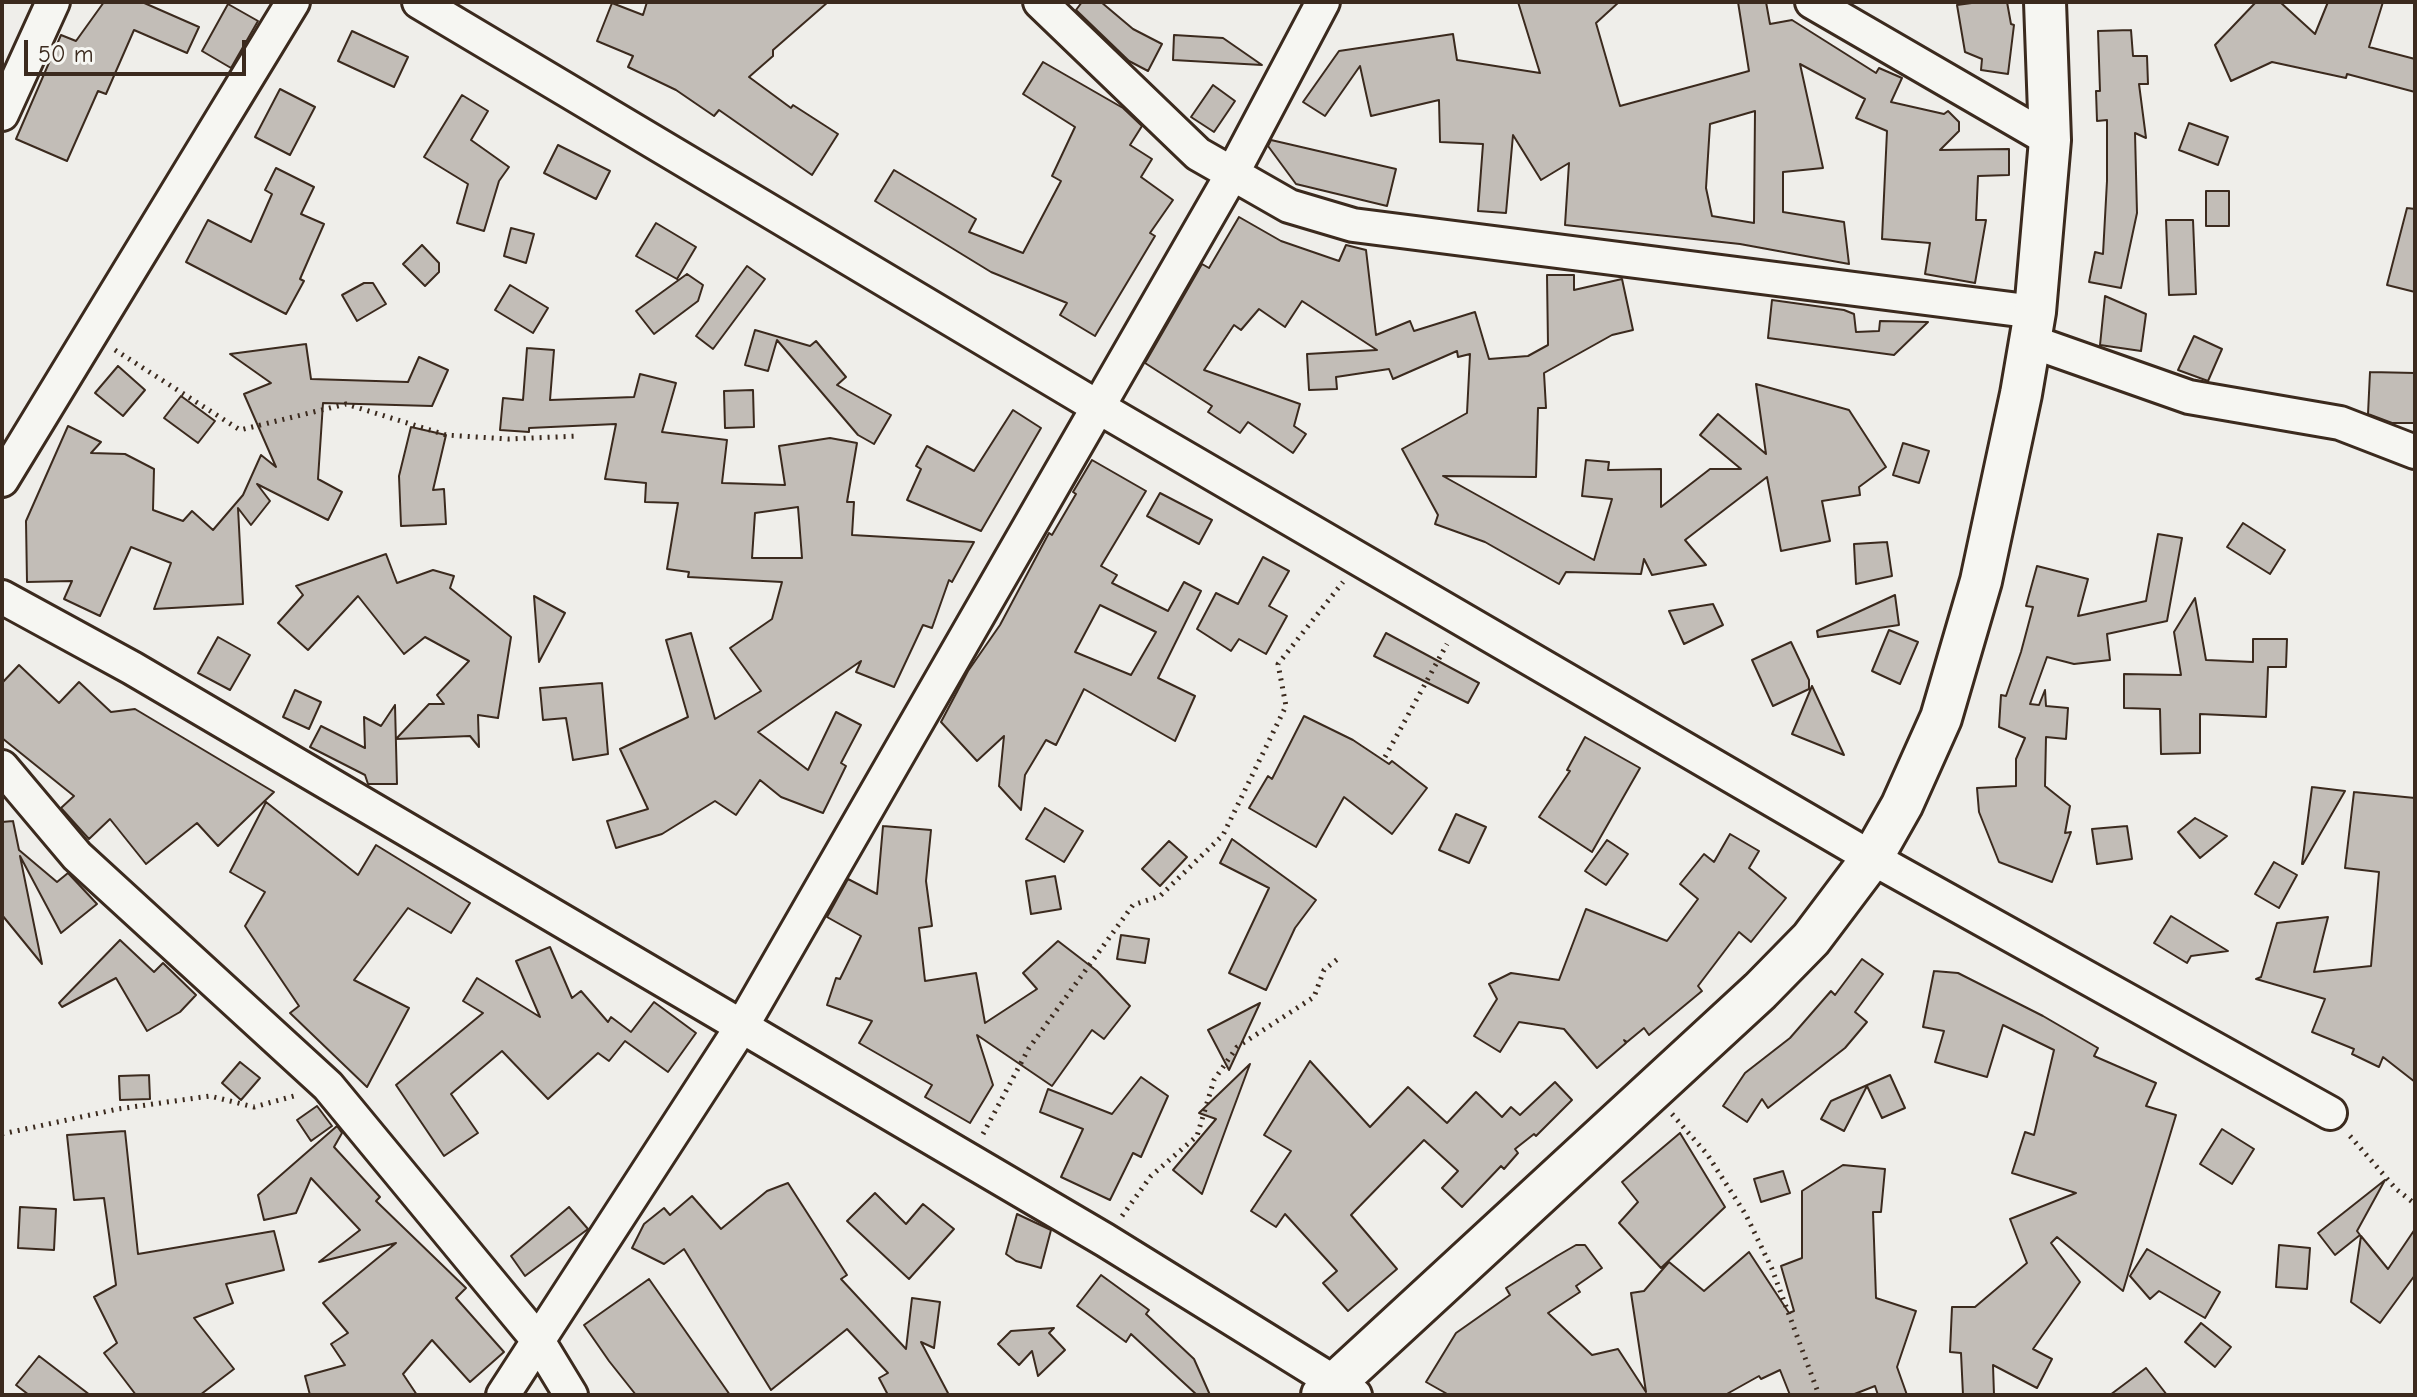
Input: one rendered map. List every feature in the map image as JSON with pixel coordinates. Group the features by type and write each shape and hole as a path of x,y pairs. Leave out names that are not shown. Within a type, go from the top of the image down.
{"street":[{"path":"2,114 53,2"},
{"path":"2,480 293,2"},
{"path":"419,2 1098,407 1872,858 2330,1113"},
{"path":"1040,2 1198,154 1231,176 1289,206 1353,225 2032,326 2189,397 2340,423 2415,452"},
{"path":"503,1395 742,1026 1231,176 1323,2"},
{"path":"1812,2 2050,140"},
{"path":"2,597 132,668 1105,1240 1338,1391 1545,1186 1653,1092 1811,939 1872,858 1902,805 1941,718 1981,581 2032,326 2050,140 2045,2"},
{"path":"2,767 77,856 328,1086 537,1339 571,1395"}],"path":[{"path":"91,334 240,430 346,404 446,435 508,439 579,436"},
{"path":"969,1160 1029,1048 1133,905 1160,896 1223,835 1286,706 1278,664 1361,560"},
{"path":"1385,757 1461,619"},
{"path":"1105,1240 1151,1176 1197,1136 1214,1080 1237,1047 1314,997 1324,970 1339,958"},
{"path":"2,1134 118,1109 210,1096 254,1107 328,1086"},
{"path":"1653,1092 1707,1154 1746,1215 1772,1269 1819,1395"},
{"path":"2330,1113 2396,1189 2415,1204"}],"building":[{"path":"104,2 142,2 199,27 187,53 134,30 106,94 98,91 67,161 16,139 61,35 76,41"},
{"path":"647,2 828,2 773,50 773,56 749,77 791,108 793,105 838,134 812,175 719,110 714,116 676,90 628,67 633,56 597,41 612,3 643,15"},
{"path":"1082,2 1101,2 1133,29 1162,44 1148,71 1129,61 1076,10"},
{"path":"1518,2 1619,2 1596,23 1620,106 1749,71 1738,2 1766,2 1770,24 1792,20 1876,73 1879,68 1902,78 1891,102 1944,114 1948,111 1959,122 1959,131 1940,150 2009,149 2009,175 1978,176 1976,220 1986,220 1975,283 1925,274 1930,243 1882,239 1887,131 1856,118 1865,99 1800,64 1823,168 1783,172 1783,212 1844,222 1849,264 1740,244 1565,225 1569,163 1541,180 1513,135 1506,213 1478,211 1483,144 1440,142 1439,100 1371,116 1360,66 1325,116 1303,102 1339,51 1453,34 1457,60 1540,73","holes":["1755,111 1754,223 1712,216 1706,188 1710,124"]},
{"path":"2007,2 2011,24 2014,25 2008,74 1981,70 1982,59 1965,52 1957,5"},
{"path":"2256,2 2280,2 2315,34 2328,2 2383,2 2369,47 2415,59 2415,92 2347,74 2346,78 2272,62 2231,81 2215,45"},
{"path":"228,4 258,21 231,68 202,51"},
{"path":"2131,30 2133,56 2147,56 2148,84 2139,84 2146,138 2135,133 2137,213 2121,288 2089,282 2095,252 2103,254 2107,181 2107,120 2097,121 2096,91 2100,91 2098,31"},
{"path":"352,31 408,57 394,87 338,61"},
{"path":"1174,35 1223,38 1262,65 1173,60"},
{"path":"1043,62 1123,108 1142,126 1130,145 1152,159 1141,177 1173,200 1150,233 1155,236 1095,336 1060,315 1067,303 991,272 875,201 894,170 976,219 969,232 1023,253 1061,181 1052,176 1075,127 1023,94"},
{"path":"1213,85 1235,101 1214,132 1191,117"},
{"path":"280,89 315,107 290,155 255,137"},
{"path":"462,95 488,111 471,140 509,167 499,181 484,231 457,223 468,184 424,157"},
{"path":"2189,123 2228,137 2218,165 2179,150"},
{"path":"1271,140 1396,169 1387,206 1296,184 1268,146"},
{"path":"558,145 610,171 596,199 544,173"},
{"path":"276,168 314,187 301,214 324,224 300,279 304,281 286,314 186,262 208,220 251,242 272,194 265,190"},
{"path":"2206,191 2229,191 2229,226 2206,226"},
{"path":"2407,208 2415,209 2415,292 2387,285"},
{"path":"1239,217 1281,241 1339,261 1346,245 1366,250 1376,335 1410,321 1414,331 1475,312 1489,359 1528,356 1548,345 1547,275 1574,275 1574,290 1622,279 1633,330 1612,335 1544,373 1546,408 1538,408 1536,477 1443,476 1594,560 1612,499 1582,496 1586,460 1609,462 1608,470 1661,469 1661,507 1710,469 1741,469 1700,435 1718,414 1766,454 1756,384 1849,410 1886,467 1859,487 1860,495 1822,501 1830,541 1781,551 1767,477 1685,540 1706,565 1652,575 1644,559 1641,574 1566,572 1559,584 1485,542 1435,524 1438,515 1402,449 1467,413 1470,354 1458,357 1457,351 1393,379 1389,369 1336,377 1337,389 1309,390 1307,354 1377,350 1302,301 1285,327 1259,309 1241,330 1234,325 1204,370 1300,404 1294,426 1306,434 1293,453 1248,422 1240,433 1208,412 1212,406 1145,363 1202,264 1209,268"},
{"path":"2166,220 2193,220 2196,294 2169,295"},
{"path":"656,223 696,247 677,279 636,256"},
{"path":"511,228 534,234 526,263 504,256"},
{"path":"422,245 439,263 439,272 425,286 403,264"},
{"path":"747,266 765,279 713,349 696,336"},
{"path":"687,274 703,285 698,301 654,334 636,311"},
{"path":"364,283 373,283 386,304 357,321 342,295"},
{"path":"510,285 548,308 533,333 495,310"},
{"path":"2105,296 2146,314 2141,351 2100,345"},
{"path":"1772,300 1844,310 1854,314 1856,332 1879,331 1880,321 1928,322 1894,355 1768,338"},
{"path":"755,330 810,346 816,341 846,377 837,385 891,415 874,444 858,435 777,340 768,371 745,365"},
{"path":"2194,336 2222,349 2208,381 2178,370"},
{"path":"306,344 311,379 408,382 419,357 448,370 432,406 323,403 318,479 342,492 328,520 257,484 270,501 251,525 238,508 243,604 154,609 171,563 131,547 100,616 64,599 72,581 27,582 26,521 68,426 101,442 91,453 125,454 154,469 153,510 183,521 192,511 213,530 243,495 261,455 276,467 244,394 271,383 230,354"},
{"path":"527,348 554,350 550,400 634,397 640,374 676,383 662,432 727,440 722,483 785,485 779,446 830,438 857,443 847,502 854,502 852,535 974,542 952,582 949,580 932,628 923,625 894,687 856,672 861,661 758,732 808,770 836,712 861,725 841,763 846,766 823,813 781,797 760,780 736,815 715,801 662,834 616,848 607,821 648,809 620,749 688,717 666,640 691,633 715,719 761,691 730,648 772,619 782,582 688,577 689,572 667,569 678,503 645,502 646,483 605,479 616,424 529,428 529,432 500,430 503,398 523,400","holes":["798,507 802,558 752,558 755,513"]},
{"path":"118,366 145,390 123,416 95,393"},
{"path":"2370,372 2415,373 2415,423 2392,423 2368,414"},
{"path":"753,390 754,427 725,428 724,391"},
{"path":"181,396 215,421 198,443 164,418"},
{"path":"1013,410 1041,428 981,531 907,500 921,469 916,466 927,446 974,471"},
{"path":"411,427 446,435 433,490 444,489 446,524 401,526 399,476"},
{"path":"1903,443 1929,451 1919,483 1893,475"},
{"path":"1092,460 1146,491 1101,566 1117,575 1112,583 1168,611 1184,582 1201,591 1158,678 1195,696 1175,741 1084,689 1056,745 1046,740 1025,775 1021,810 999,786 1004,736 977,761 941,722 968,671 1000,625 1049,533 1052,535 1076,494 1073,492","holes":["1100,605 1156,632 1131,675 1075,652"]},
{"path":"1160,493 1212,520 1199,544 1147,516"},
{"path":"2243,523 2285,550 2270,574 2227,547"},
{"path":"2158,534 2182,538 2167,621 2107,634 2110,660 2074,664 2047,657 2030,704 2039,705 2045,690 2046,706 2068,708 2066,739 2046,737 2045,786 2070,806 2065,833 2071,832 2052,882 1999,862 1979,812 1977,788 2016,786 2016,759 2025,738 1999,727 2001,695 2006,696 2021,652 2033,607 2026,606 2037,566 2088,579 2078,616 2146,601"},
{"path":"1887,542 1892,576 1856,584 1854,544"},
{"path":"386,554 397,583 433,570 454,576 450,588 511,637 498,718 478,715 479,747 470,736 396,739 429,704 444,704 437,695 469,661 425,637 404,654 358,596 308,650 278,623 303,595 296,586"},
{"path":"1263,557 1289,571 1269,606 1287,616 1266,654 1239,639 1231,651 1197,629 1216,593 1238,604"},
{"path":"1895,595 1899,625 1818,637 1817,631"},
{"path":"534,596 565,613 539,662"},
{"path":"2195,598 2206,660 2253,662 2253,639 2287,639 2286,667 2268,667 2266,717 2200,714 2200,753 2161,754 2160,709 2124,708 2124,674 2181,675 2174,632"},
{"path":"1713,604 1723,625 1684,644 1669,611"},
{"path":"1889,630 1918,642 1900,684 1872,671"},
{"path":"1386,633 1479,683 1468,703 1374,656"},
{"path":"218,637 250,655 230,690 198,673"},
{"path":"1791,642 1809,680 1809,689 1773,706 1752,660"},
{"path":"19,665 59,703 79,682 111,712 135,709 274,792 218,846 197,823 146,864 110,819 89,839 61,808 74,796 2,738 2,683"},
{"path":"602,683 608,754 573,760 566,718 543,720 540,688"},
{"path":"1812,686 1844,755 1792,734"},
{"path":"295,690 321,702 309,729 283,717"},
{"path":"395,705 397,784 368,784 365,775 310,747 321,726 365,748 364,717 381,726"},
{"path":"1304,716 1353,740 1389,764 1392,761 1427,788 1392,834 1344,797 1316,847 1249,808 1268,776 1272,779"},
{"path":"1585,737 1640,768 1592,852 1539,817 1570,771 1567,770"},
{"path":"2312,787 2345,791 2302,864"},
{"path":"2354,792 2415,798 2415,1082 2383,1057 2379,1067 2352,1054 2354,1049 2312,1032 2325,999 2256,979 2261,977 2277,923 2328,917 2314,972 2371,966 2379,872 2345,868"},
{"path":"266,802 358,875 376,845 470,903 451,933 408,908 354,980 409,1008 367,1087 290,1013 299,1006 245,926 265,892 230,872"},
{"path":"1045,808 1083,831 1064,862 1026,839"},
{"path":"1456,814 1486,827 1469,863 1439,850"},
{"path":"2195,818 2227,836 2200,858 2178,832"},
{"path":"13,821 19,850 57,882 68,873 97,904 61,933 20,856 42,964 2,915 2,822"},
{"path":"883,826 931,830 926,881 932,926 919,928 925,981 976,973 985,1023 1037,989 1023,973 1058,941 1097,971 1130,1006 1104,1039 1092,1030 1052,1086 977,1035 993,1085 970,1123 925,1097 932,1085 859,1043 872,1021 827,1005 836,978 840,979 861,936 827,917 848,879 877,894"},
{"path":"2127,826 2132,859 2097,864 2092,829"},
{"path":"1730,834 1759,851 1749,868 1786,898 1751,942 1739,932 1698,986 1702,991 1649,1035 1644,1028 1627,1042 1624,1040 1626,1043 1597,1068 1564,1029 1519,1022 1500,1052 1474,1036 1497,999 1489,984 1511,973 1559,980 1586,909 1667,941 1698,899 1680,884 1704,854 1714,862"},
{"path":"1232,839 1316,900 1295,928 1266,990 1229,973 1269,888 1220,863"},
{"path":"1607,840 1628,854 1606,885 1585,871"},
{"path":"1169,841 1187,857 1160,886 1142,869"},
{"path":"2274,862 2297,875 2279,908 2255,894"},
{"path":"1055,876 1061,909 1031,914 1026,881"},
{"path":"2171,916 2228,951 2191,956 2187,963 2154,943"},
{"path":"1121,935 1149,939 1145,963 1117,959"},
{"path":"120,940 154,972 163,963 196,995 180,1012 147,1031 116,978 62,1007 59,1003"},
{"path":"550,947 572,998 581,991 608,1022 611,1017 631,1032 654,1002 696,1033 668,1072 625,1041 609,1061 598,1053 548,1099 502,1051 451,1094 478,1133 444,1156 396,1085 483,1013 463,1001 477,978 540,1017 516,961"},
{"path":"1862,959 1883,974 1855,1012 1867,1022 1845,1048 1768,1108 1762,1099 1747,1122 1723,1106 1745,1073 1790,1038 1831,991 1835,995"},
{"path":"1934,971 1958,973 2098,1048 2094,1056 2156,1083 2146,1106 2176,1115 2123,1291 2057,1237 2051,1243 2080,1282 2033,1349 2052,1359 2037,1388 1993,1365 1994,1395 1963,1395 1961,1353 1950,1352 1952,1307 1975,1307 2027,1263 2010,1219 2076,1193 2012,1173 2025,1132 2034,1135 2054,1050 2003,1025 1987,1077 1935,1062 1944,1031 1923,1027"},
{"path":"1260,1003 1229,1070 1208,1030"},
{"path":"1310,1061 1370,1127 1408,1087 1447,1123 1476,1092 1502,1117 1511,1107 1520,1115 1555,1082 1572,1100 1536,1136 1534,1134 1515,1149 1518,1153 1504,1169 1501,1166 1462,1207 1442,1188 1458,1171 1424,1140 1351,1215 1397,1269 1348,1311 1323,1283 1337,1271 1285,1214 1276,1227 1251,1211 1291,1151 1264,1135"},
{"path":"240,1062 260,1078 241,1100 222,1083"},
{"path":"1250,1064 1202,1194 1173,1170 1216,1119 1199,1113"},
{"path":"149,1075 150,1099 120,1100 119,1076"},
{"path":"1890,1075 1905,1108 1882,1118 1867,1086 1844,1131 1821,1119 1831,1101"},
{"path":"1141,1077 1168,1096 1141,1157 1133,1153 1110,1200 1061,1177 1083,1129 1040,1112 1048,1089 1112,1114"},
{"path":"317,1106 332,1126 311,1141 297,1120"},
{"path":"337,1126 342,1133 334,1147 380,1197 376,1201 466,1288 456,1298 504,1352 470,1382 432,1340 403,1374 417,1395 310,1395 305,1376 345,1365 331,1344 348,1333 323,1303 396,1243 319,1262 360,1230 311,1178 296,1213 264,1220 258,1195"},
{"path":"2222,1129 2254,1149 2232,1184 2200,1164"},
{"path":"125,1131 138,1254 274,1231 284,1270 226,1284 233,1303 194,1318 234,1369 200,1395 136,1395 104,1353 117,1343 94,1297 116,1285 104,1198 74,1200 67,1135"},
{"path":"1680,1133 1725,1207 1661,1268 1619,1223 1638,1202 1622,1182"},
{"path":"1843,1165 1885,1169 1881,1212 1873,1212 1876,1298 1916,1311 1897,1367 1907,1395 1878,1395 1875,1386 1852,1395 1790,1395 1780,1370 1761,1379 1759,1376 1725,1395 1449,1395 1426,1382 1456,1333 1510,1295 1506,1288 1576,1245 1585,1245 1602,1268 1576,1286 1580,1292 1548,1313 1592,1355 1618,1349 1646,1392 1631,1293 1644,1291 1669,1262 1704,1291 1749,1252 1789,1313 1794,1311 1781,1266 1802,1258 1802,1191"},
{"path":"1783,1171 1790,1193 1761,1202 1754,1179"},
{"path":"2385,1180 2357,1231 2360,1235 2335,1255 2318,1233"},
{"path":"788,1183 847,1275 841,1279 906,1349 912,1298 940,1302 934,1348 921,1342 949,1395 888,1395 879,1378 888,1373 847,1329 771,1390 684,1249 664,1264 632,1248 644,1224 664,1208 670,1215 692,1196 721,1229 767,1191"},
{"path":"875,1193 906,1224 923,1204 954,1229 909,1279 847,1221"},
{"path":"20,1207 56,1209 54,1250 18,1248"},
{"path":"569,1207 588,1229 525,1276 511,1256"},
{"path":"1017,1214 1051,1230 1041,1268 1016,1261 1006,1254"},
{"path":"2415,1229 2415,1275 2380,1323 2351,1302 2361,1236 2388,1269"},
{"path":"2279,1245 2310,1248 2307,1289 2276,1287"},
{"path":"2147,1249 2220,1292 2205,1318 2159,1291 2150,1299 2130,1276"},
{"path":"1101,1275 1149,1310 1146,1314 1194,1359 1210,1395 1197,1395 1131,1334 1126,1342 1077,1306"},
{"path":"649,1279 730,1395 636,1395 609,1361 584,1325"},
{"path":"2201,1323 2231,1347 2215,1367 2185,1342"},
{"path":"1054,1328 1049,1333 1065,1350 1038,1376 1032,1351 1019,1365 998,1344 1011,1331"},
{"path":"39,1356 90,1395 29,1395 16,1385"},
{"path":"2146,1368 2167,1395 2110,1395"}]}
